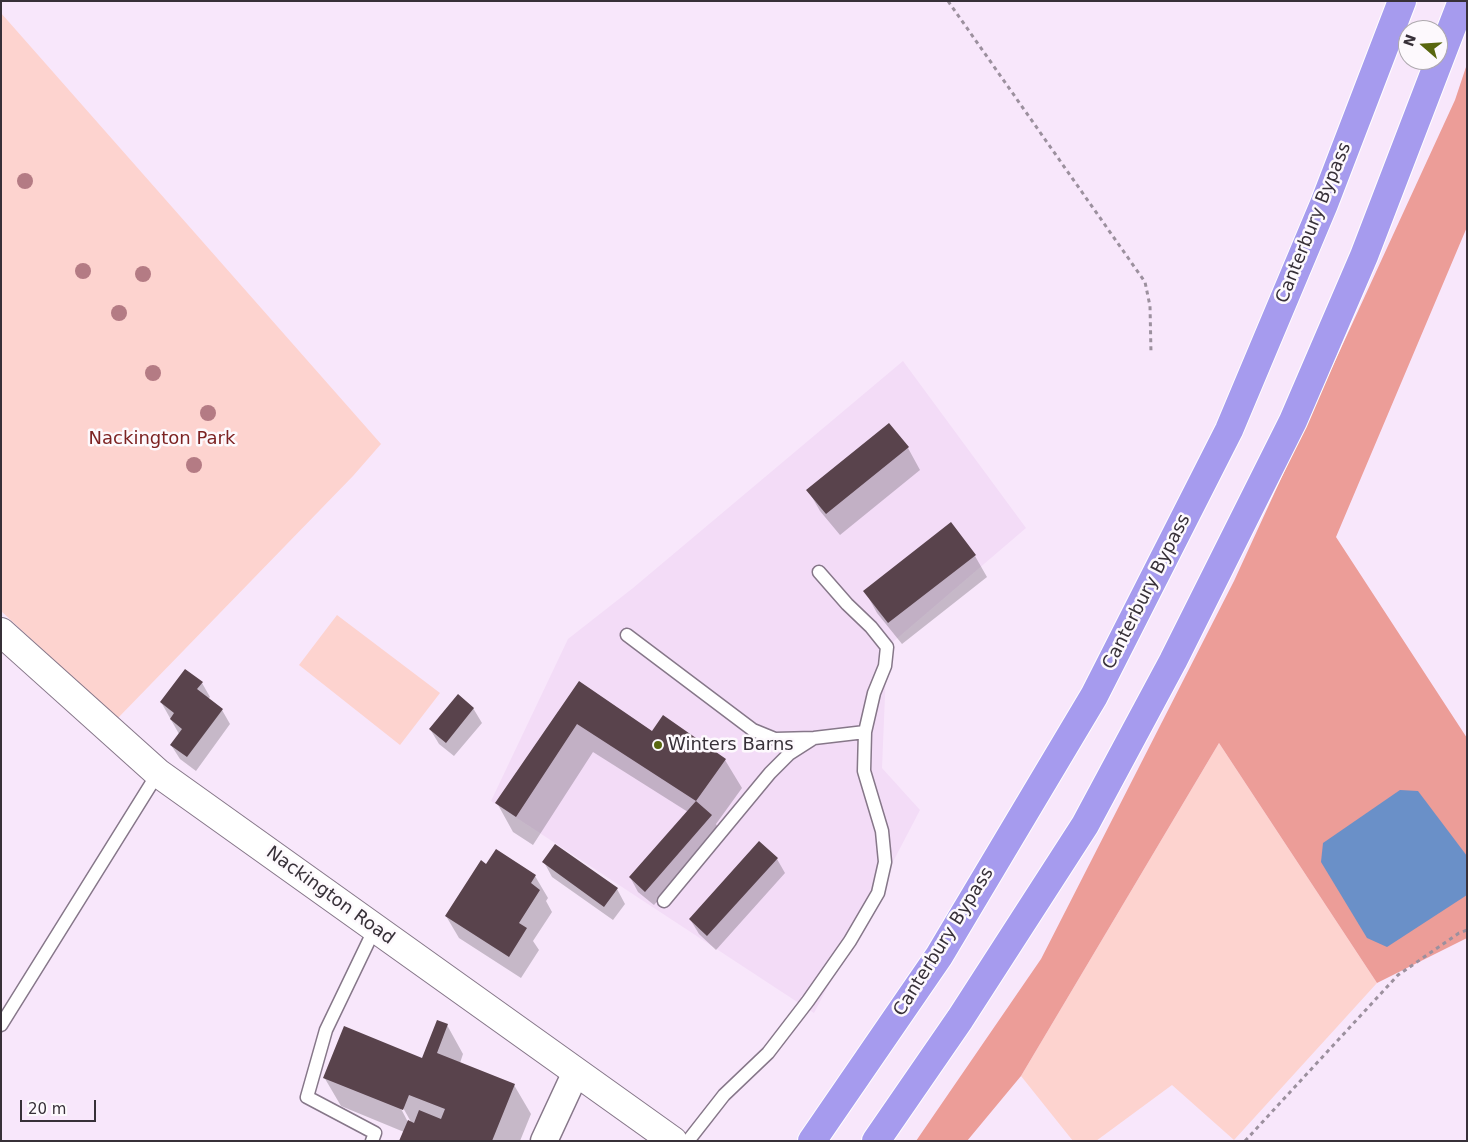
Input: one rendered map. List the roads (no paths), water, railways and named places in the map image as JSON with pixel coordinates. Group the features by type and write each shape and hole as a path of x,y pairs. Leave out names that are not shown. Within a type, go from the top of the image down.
{"highway":[{"name":"Canterbury Bypass","path":"812,1141 939,956 1094,696 1229,430 1324,204 1402,1"},
{"path":"876,1141 960,1019 1085,825 1173,661 1293,421 1364,256 1462,1"}],"main road":[{"name":"Nackington Road","path":"1,632 158,773 673,1141"}],"street":[{"path":"544,1141 576,1072"}],"lane":[{"path":"688,1141 724,1095 768,1053 780,1038 850,941 878,893 885,862 882,831 864,771 865,732 874,693 885,666 887,647 871,627 847,604 819,572"},
{"path":"627,635 753,730 775,739 814,738 865,732"},
{"path":"664,901 770,773 789,754 814,738"},
{"path":"1,1025 158,773"},
{"path":"372,1141 375,1134 307,1097 326,1030 375,928"}],"water":[{"path":"1400,790 1418,791 1467,856 1467,895 1387,947 1367,938 1321,862 1323,843"}],"place":[{"name":"Winters Barns","path":"658,745"}],"park label":[{"name":"Nackington Park","path":"162,439"}]}
